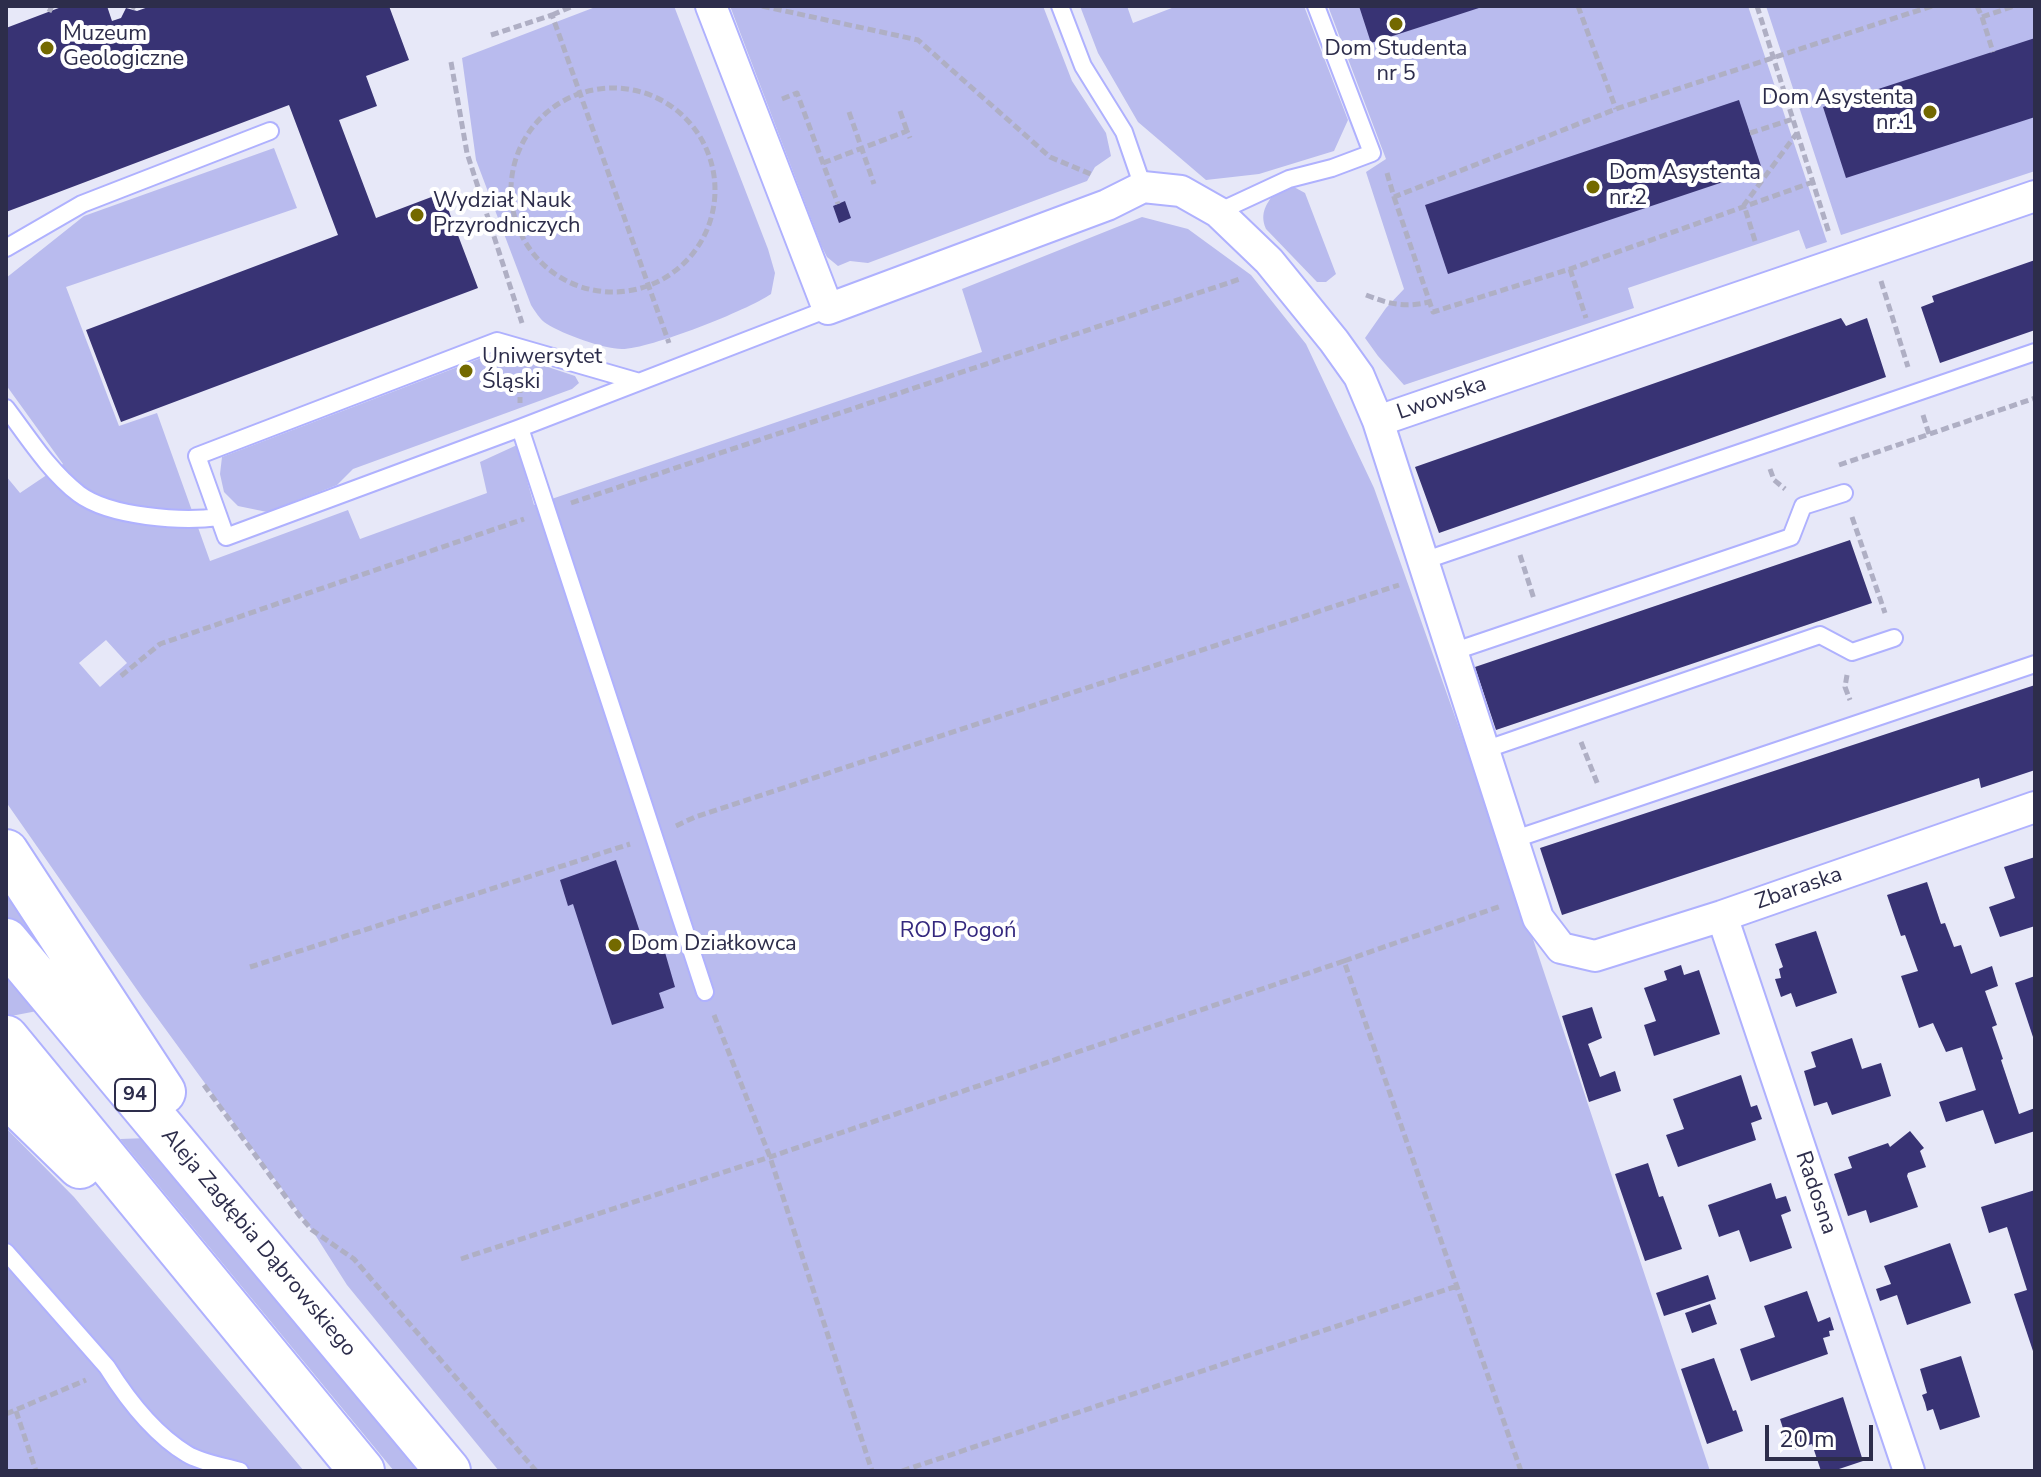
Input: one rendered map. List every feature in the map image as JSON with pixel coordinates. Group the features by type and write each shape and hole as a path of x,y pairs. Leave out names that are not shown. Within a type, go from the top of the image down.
{"main road":[{"path":"6,852 264,1249"},
{"name":"Aleja Zagłębia Dąbrowskiego","path":"6,941 448,1471"},
{"path":"6,1038 362,1471"},
{"path":"6,1094 89,1176 208,1284"}],"street":[{"path":"711,6 828,309 1107,205 1143,187 1181,191 1218,212 1269,261 1359,376 1378,421"},
{"name":"Lwowska","path":"1561,948 1538,918 1452,652 1415,572 1378,421 2035,196"},
{"name":"Zbaraska","path":"1561,948 1595,956 1722,916 2035,807"},
{"name":"Radosna","path":"1722,916 1909,1471"}],"lane":[{"path":"1060,6 1083,66 1124,132 1143,187"},
{"path":"1218,212 1289,179 1372,153 1316,6"},
{"path":"6,248 82,204 270,131"},
{"path":"636,381 497,341 197,456 226,537 828,309"},
{"path":"1415,572 1915,392 2035,352"},
{"path":"6,408 53,469 81,495 107,507 163,517 219,517"},
{"path":"520,428 705,992"},
{"path":"1452,652 1791,537 1803,506 1844,493"},
{"path":"1484,750 1820,635 1852,652 1894,638"},
{"path":"1512,840 2035,664"},
{"path":"6,1252 107,1367 155,1428 189,1455 240,1471"}],"path":[{"path":"491,35 573,6"},
{"path":"762,6 918,40 1058,161"},
{"path":"1578,6 1616,109"},
{"path":"1757,6 1841,264"},
{"path":"1394,197 1616,109 1932,6"},
{"path":"1977,6 1993,52"},
{"path":"1982,17 2014,6"},
{"path":"552,15 676,367"},
{"path":"451,62 467,153 523,327 520,428"},
{"path":"607,88 637,89 671,106 701,135 714,175 714,213 698,252 667,278 648,285 627,291 590,290 554,274 525,244 513,204 512,166 526,132 557,105 607,88"},
{"path":"799,99 838,204"},
{"path":"900,111 910,138"},
{"path":"849,112 874,184"},
{"path":"1750,133 1793,119"},
{"path":"823,163 907,131"},
{"path":"1744,205 1798,133"},
{"path":"1372,153 1383,162 1433,312 1570,269 1813,182"},
{"path":"1744,205 1755,241"},
{"path":"1570,269 1577,293"},
{"path":"1878,273 1915,392"},
{"path":"121,676 160,644 1251,275"},
{"path":"1366,295 1396,306 1411,307 1429,302"},
{"path":"1894,638 1834,467 2035,398"},
{"path":"1522,562 1541,621"},
{"path":"250,967 652,837 695,817 1415,572"},
{"path":"461,1259 770,1157 1505,905"},
{"path":"1344,961 1521,1471"},
{"path":"705,992 770,1157 872,1471"},
{"path":"197,1077 299,1215 312,1230 354,1259 536,1471"},
{"path":"902,1471 1457,1286"},
{"path":"6,1414 94,1376"},
{"path":"16,1411 36,1471"}],"green space":[{"path":"598,6 674,6 775,273 771,294 759,301 675,336 622,349 594,344 554,328 542,320 531,305 476,160 462,58"},
{"path":"730,6 1043,6 1072,81 1106,133 1111,156 1095,167 1087,181 868,263 850,261 838,266 827,257 821,245"},
{"path":"1080,6 1127,6 1133,23 1177,6 1304,6 1348,120 1334,151 1259,174 1206,180 1138,122 1098,53"},
{"path":"1328,6 1748,6 1827,242 1806,249 1799,230 1628,288 1634,308 1404,385 1365,338 1404,289 1366,172 1386,159"},
{"path":"1766,6 2035,6 2035,171 1841,235"},
{"name":"ROD Pogoń","path":"274,148 297,208 66,287 119,426 157,413 210,561 348,510 360,539 487,493 480,462 517,445 534,505 982,352 962,289 1142,217 1188,229 1251,275 1306,344 1374,488 1520,900 1710,1471 499,1471 347,1285 312,1230 142,997 6,802 6,476 20,493 63,464 6,385 6,278 84,216","holes":["106,640 127,663 100,687 79,663"]},
{"path":"1294,187 1305,193 1336,274 1326,282 1317,282 1266,229 1263,218 1265,208 1276,191"},
{"path":"489,355 518,357 575,376 579,383 572,389 353,469 337,485 267,512 238,506 224,492 220,474 222,457"},
{"path":"6,872 63,959 37,1011 6,1017"},
{"path":"6,1128 74,1197 304,1471 6,1471"},
{"path":"148,1138 422,1471 394,1471 120,1139"}],"building":[{"name":"Wydział Nauk Przyrodniczych","path":"64,6 107,6 112,21 121,18 126,8 137,11 151,6 389,6 409,60 366,76 377,106 339,120 376,218 442,193 478,288 121,422 86,330 338,235 289,105 6,212 6,28"},
{"name":"Dom Studenta nr 5","path":"1359,6 1482,6 1482,7 1371,43"},
{"name":"Dom Asystenta nr.1","path":"2035,38 2035,117 1846,178 1823,107"},
{"name":"Dom Asystenta nr.2","path":"1739,100 1762,169 1448,274 1425,205"},
{"path":"845,201 851,218 839,223 833,206"},
{"path":"2035,260 2035,330 1940,363 1921,307 1934,302 1932,296"},
{"path":"1841,318 1846,326 1867,318 1886,377 1439,533 1415,467"},
{"path":"1850,540 1872,603 1496,730 1475,667"},
{"path":"2035,685 2035,770 1981,788 1979,778 1562,915 1540,848"},
{"path":"2035,857 2035,926 2000,937 1989,907 2015,898 2004,867"},
{"name":"Dom Działkowca","path":"616,860 645,947 662,942 675,987 659,993 664,1008 612,1025 573,904 568,906 560,880"},
{"path":"1927,882 1941,924 1945,923 1954,947 1961,945 1971,974 1992,966 1998,986 1985,991 1997,1025 1992,1027 2019,1114 2035,1108 2035,1131 1995,1144 1983,1110 1946,1122 1939,1102 1976,1090 1962,1047 1946,1052 1933,1023 1919,1028 1901,976 1918,971 1905,935 1901,936 1887,895"},
{"path":"1816,931 1837,993 1796,1007 1791,993 1781,997 1775,979 1781,978 1779,969 1783,967 1775,944"},
{"path":"1681,965 1684,975 1699,970 1720,1034 1654,1056 1644,1025 1656,1021 1644,988 1667,980 1664,971"},
{"path":"2035,976 2035,1039 2034,1040 2015,983"},
{"path":"1592,1007 1602,1038 1588,1044 1600,1077 1615,1071 1621,1091 1589,1102 1562,1016"},
{"path":"1852,1038 1862,1069 1881,1063 1891,1096 1832,1115 1827,1102 1814,1106 1804,1071 1816,1067 1811,1052"},
{"path":"1741,1075 1751,1107 1757,1105 1762,1119 1751,1123 1756,1140 1678,1167 1666,1135 1684,1129 1673,1099"},
{"path":"1910,1131 1924,1148 1920,1151 1926,1167 1907,1176 1918,1207 1870,1223 1866,1210 1848,1216 1834,1174 1852,1168 1848,1157 1888,1143 1890,1147"},
{"path":"1648,1163 1682,1249 1645,1261 1615,1174"},
{"path":"1771,1183 1776,1199 1786,1196 1791,1211 1781,1215 1792,1248 1750,1262 1739,1230 1719,1237 1708,1205"},
{"path":"2035,1190 2034,1354 2014,1294 2027,1290 2007,1227 1989,1233 1981,1207"},
{"path":"1950,1243 1971,1303 1907,1325 1897,1295 1880,1301 1876,1289 1891,1284 1884,1266"},
{"path":"1708,1275 1716,1299 1664,1316 1656,1293"},
{"path":"1807,1291 1818,1322 1830,1317 1834,1330 1829,1331 1830,1336 1823,1338 1828,1354 1751,1381 1740,1349 1775,1337 1764,1306"},
{"path":"1710,1304 1717,1324 1692,1333 1685,1313"},
{"path":"1961,1356 1980,1417 1940,1430 1933,1409 1927,1411 1922,1395 1927,1393 1920,1369"},
{"path":"1714,1358 1743,1431 1707,1444 1681,1369"},
{"path":"1843,1397 1863,1461 1833,1471 1821,1471 1812,1444 1790,1450 1780,1419"}],"place":[{"name":"Dom Studenta nr 5","path":"1396,24"},
{"name":"Muzeum Geologiczne","path":"47,48"},
{"name":"Dom Asystenta nr.1","path":"1930,112"},
{"name":"Dom Asystenta nr.2","path":"1593,187"},
{"name":"Wydział Nauk Przyrodniczych","path":"417,215"},
{"name":"Uniwersytet Śląski","path":"466,371"},
{"name":"Dom Działkowca","path":"615,945"}]}
